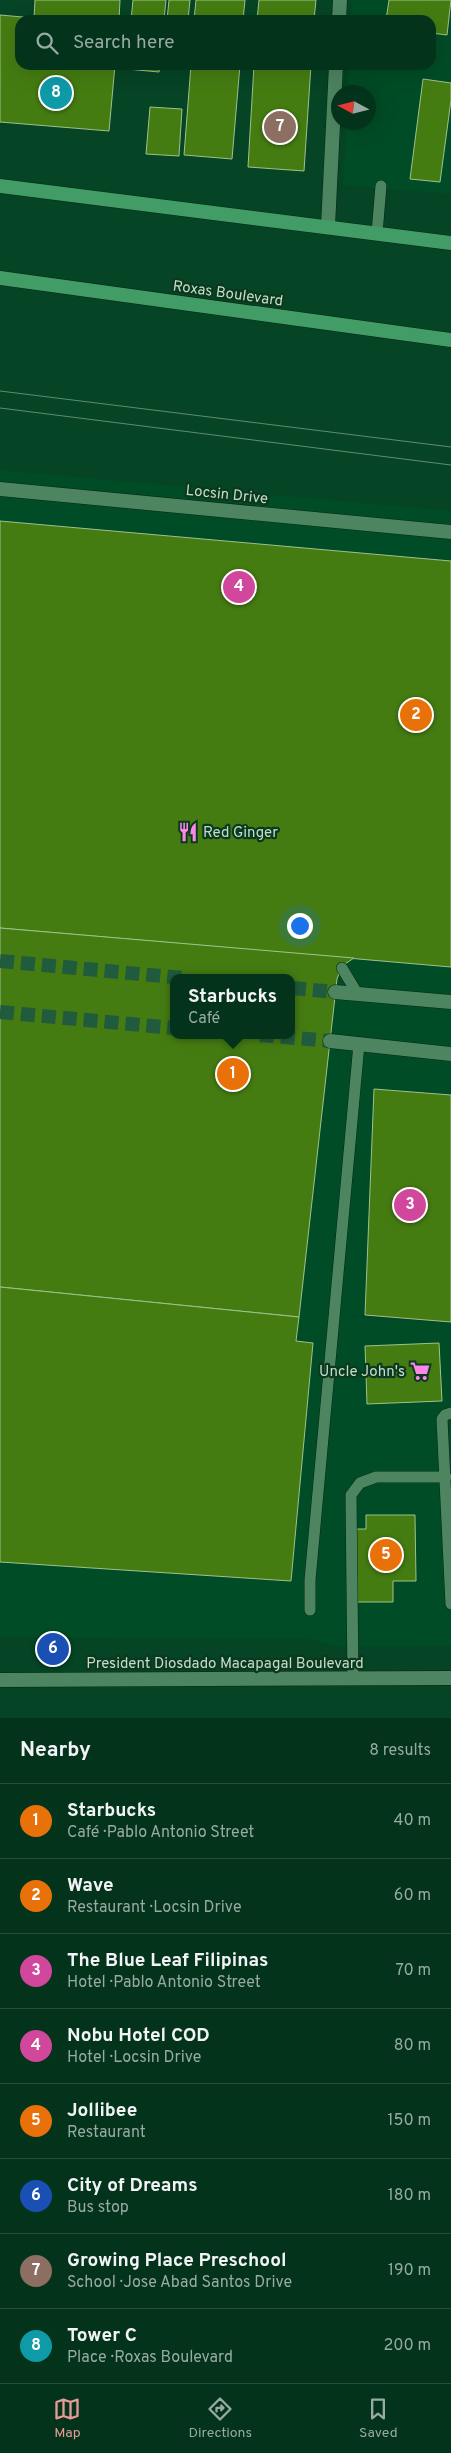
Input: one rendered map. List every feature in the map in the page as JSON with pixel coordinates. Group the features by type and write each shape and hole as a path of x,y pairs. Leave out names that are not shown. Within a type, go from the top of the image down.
{"highway":[{"path":"0,186 376,232 451,243"},
{"name":"Roxas Boulevard","path":"0,278 451,340"}],"street":[{"path":"339,15 340,0"},
{"path":"328,226 336,70"},
{"name":"Locsin Drive","path":"0,488 451,532"},
{"path":"336,992 451,1002"},
{"path":"330,1041 451,1054"},
{"name":"President Diosdado Macapagal Boulevard","path":"0,1680 451,1678"}],"lane":[{"path":"376,232 381,186"},
{"path":"342,968 357,994"},
{"path":"310,1610 310,1580 359,1044"},
{"path":"451,1413 445,1415 442,1420 451,1604"},
{"path":"353,1679 352,1495 360,1483 376,1476 446,1477"}],"shaded area":[{"path":"352,0 451,0 451,194 343,185 346,130 376,130 376,85 348,85 349,70 436,70 436,15 351,15"},
{"path":"0,470 451,511 451,1095 365,1315 350,1316 451,1323 451,1646 340,1647 308,1639 0,1637"}],"building":[{"path":"35,0 120,0 119,15 34,15"},
{"path":"133,0 166,0 164,15 132,15"},
{"path":"169,0 190,0 188,15 168,15"},
{"path":"196,0 245,0 244,15 194,15"},
{"path":"259,0 316,0 314,15 258,15"},
{"path":"389,0 451,0 447,35 436,34 436,15 387,15"},
{"path":"0,15 15,16 15,70 115,70 109,131 0,122"},
{"path":"138,70 159,70 159,72"},
{"path":"191,70 240,70 232,159 184,155"},
{"path":"254,70 311,70 304,171 248,167"},
{"path":"423,79 451,83 451,100 440,182 410,179"},
{"path":"150,107 182,109 179,156 146,154"},
{"path":"0,521 451,561 451,967 0,928"},
{"path":"0,928 354,958 342,966 337,979 299,1317 0,1287"},
{"path":"374,1089 451,1095 451,1322 365,1315"},
{"path":"0,1287 299,1317 296,1341 313,1343 291,1581 0,1562"},
{"path":"439,1343 442,1401 367,1404 365,1346"},
{"path":"366,1515 415,1515 416,1581 393,1581 393,1602 357,1602 356,1529 366,1529"}],"tunnel":[{"path":"0,961 170,977"},
{"path":"295,988 335,992"},
{"path":"0,1012 170,1028"},
{"path":"295,1038 330,1041"}],"tram line":[{"path":"0,391 451,447"},
{"path":"0,408 451,465"}],"place":[{"name":"Tower C","path":"56,93"},
{"name":"Growing Place Preschool","path":"280,127"},
{"name":"Nobu Hotel COD","path":"239,587"},
{"name":"Wave","path":"416,715"},
{"name":"Red Ginger","path":"188,832"},
{"name":"Starbucks","path":"233,1074"},
{"name":"The Blue Leaf Filipinas","path":"410,1205"},
{"name":"Uncle John's","path":"420,1371"},
{"name":"Jollibee","path":"386,1555"},
{"name":"City of Dreams","path":"53,1649"}]}
